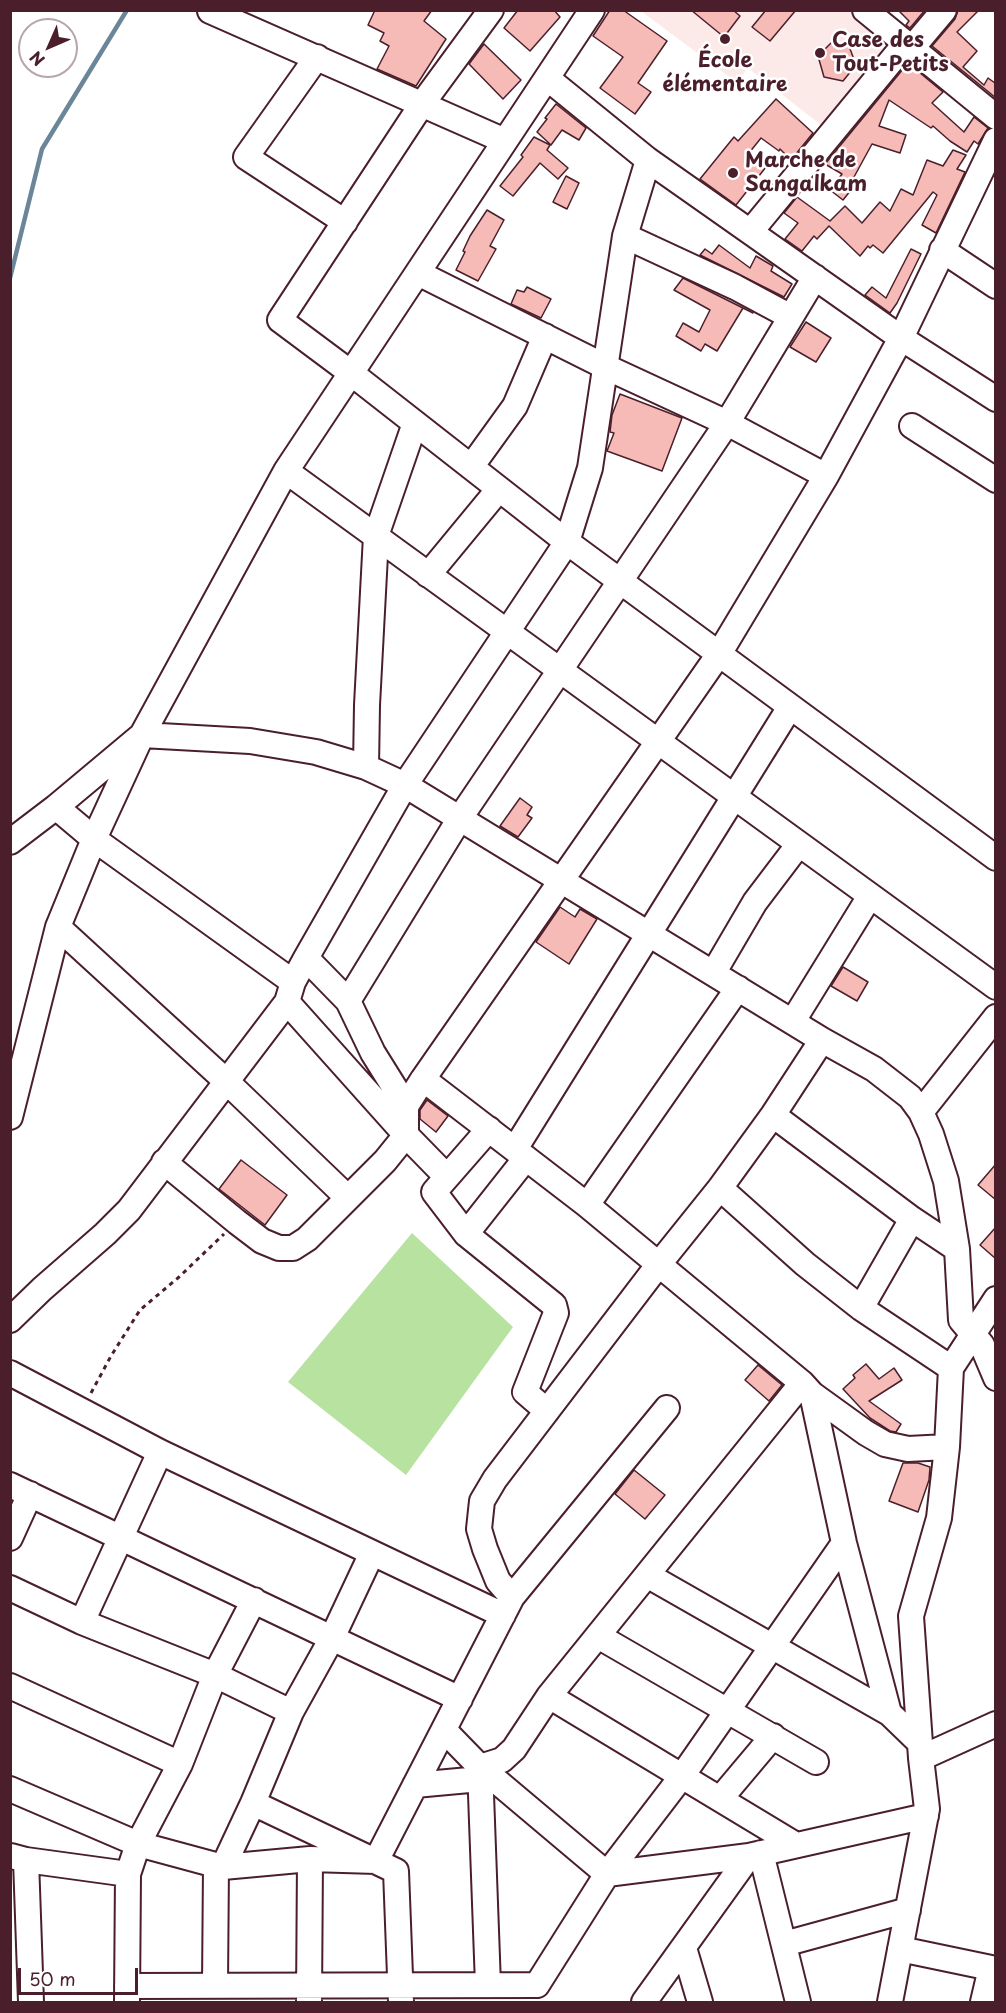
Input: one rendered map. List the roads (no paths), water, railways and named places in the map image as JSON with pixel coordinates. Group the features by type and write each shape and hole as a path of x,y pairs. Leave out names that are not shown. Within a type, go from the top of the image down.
{"street":[{"path":"491,10 422,104 280,320 567,542 996,858"},
{"path":"10,1117 58,927 94,839 142,735 286,471 592,10"},
{"path":"866,10 996,117"},
{"path":"751,231 909,46 944,10"},
{"path":"210,11 505,141"},
{"path":"317,57 246,157 345,222"},
{"path":"547,78 648,160 901,338 996,399"},
{"path":"406,1106 719,654 826,476 901,338 942,250 992,156"},
{"path":"10,1320 129,1210 290,992 306,958 405,785 567,542 590,468 625,236 648,160"},
{"path":"625,236 735,287 791,316"},
{"path":"942,250 996,286"},
{"path":"418,273 606,367 727,423 826,476"},
{"path":"348,1001 460,818 727,423 815,277"},
{"path":"471,467 515,406 545,336"},
{"path":"366,767 376,536 415,423"},
{"path":"912,426 996,480"},
{"path":"286,471 996,987"},
{"path":"429,575 499,489"},
{"path":"466,1234 520,1154 650,933 790,707"},
{"path":"10,842 142,735 250,741 316,752 366,767 405,785 822,1040 874,1069 910,1097 921,1112 931,1134 946,1181 957,1249 961,1320 982,1345 995,1376"},
{"path":"56,807 290,992 406,1135 447,1178"},
{"path":"714,972 755,902 799,844"},
{"path":"793,1021 870,896"},
{"path":"58,927 226,1081 347,1197"},
{"path":"164,1162 262,1241 279,1248 293,1248 307,1239 385,1161 406,1135 406,1106 373,1053 348,1001 306,958"},
{"path":"587,1205 738,988"},
{"path":"921,1112 996,1017"},
{"path":"508,1606 479,1529 482,1501 495,1479 720,1188 822,1040"},
{"path":"423,1079 587,1205 807,1389 866,1433 885,1444 908,1449 947,1447"},
{"path":"772,1115 912,1219 957,1249"},
{"path":"489,1129 434,1192 466,1234 554,1305 556,1313 525,1392 547,1411"},
{"path":"720,1188 805,1264 861,1308 951,1368"},
{"path":"861,1308 912,1219"},
{"path":"890,2002 927,1809 920,1751 911,1617 939,1518 947,1447 951,1368 996,1299"},
{"path":"10,1373 160,1452 372,1553 508,1606"},
{"path":"807,1389 844,1543 890,1713"},
{"path":"415,1785 480,1773 502,1760 514,1749 549,1695 647,1575 807,1389"},
{"path":"376,1862 508,1606 666,1408"},
{"path":"82,1623 160,1452"},
{"path":"10,1538 20,1489 460,1699"},
{"path":"254,1600 215,1675 180,1764 138,1844 128,1874 127,1994 215,1986 309,1994 400,1994 488,1985 540,1994 607,1874 682,1776 844,1543"},
{"path":"215,1986 220,1866 253,1803 291,1712 332,1638 372,1553"},
{"path":"647,1575 890,1713 920,1751"},
{"path":"10,1588 82,1623 215,1675 291,1712"},
{"path":"598,1635 816,1762"},
{"path":"10,1686 180,1764"},
{"path":"549,1695 796,1845"},
{"path":"920,1751 994,1728"},
{"path":"444,1730 480,1773 607,1874 755,1855 926,1816"},
{"path":"720,1799 773,1736"},
{"path":"480,1773 488,1985"},
{"path":"10,1789 138,1844 220,1866 310,1859 376,1862"},
{"path":"253,1803 396,1871 400,1994"},
{"path":"755,1855 783,1944 798,2002"},
{"path":"644,2002 755,1855"},
{"path":"32,2002 18,1858 128,1874"},
{"path":"309,1994 310,1859"},
{"path":"783,1944 908,1910"},
{"path":"684,1948 700,2002"},
{"path":"900,1950 993,1969 983,2002"}],"waterway":[{"path":"10,278 42,149 127,10"}],"place":[{"name":"École élémentaire","path":"725,39"},
{"name":"Case des Tout-Petits","path":"820,53"},
{"name":"Marche de Sangalkam","path":"733,173"}]}
